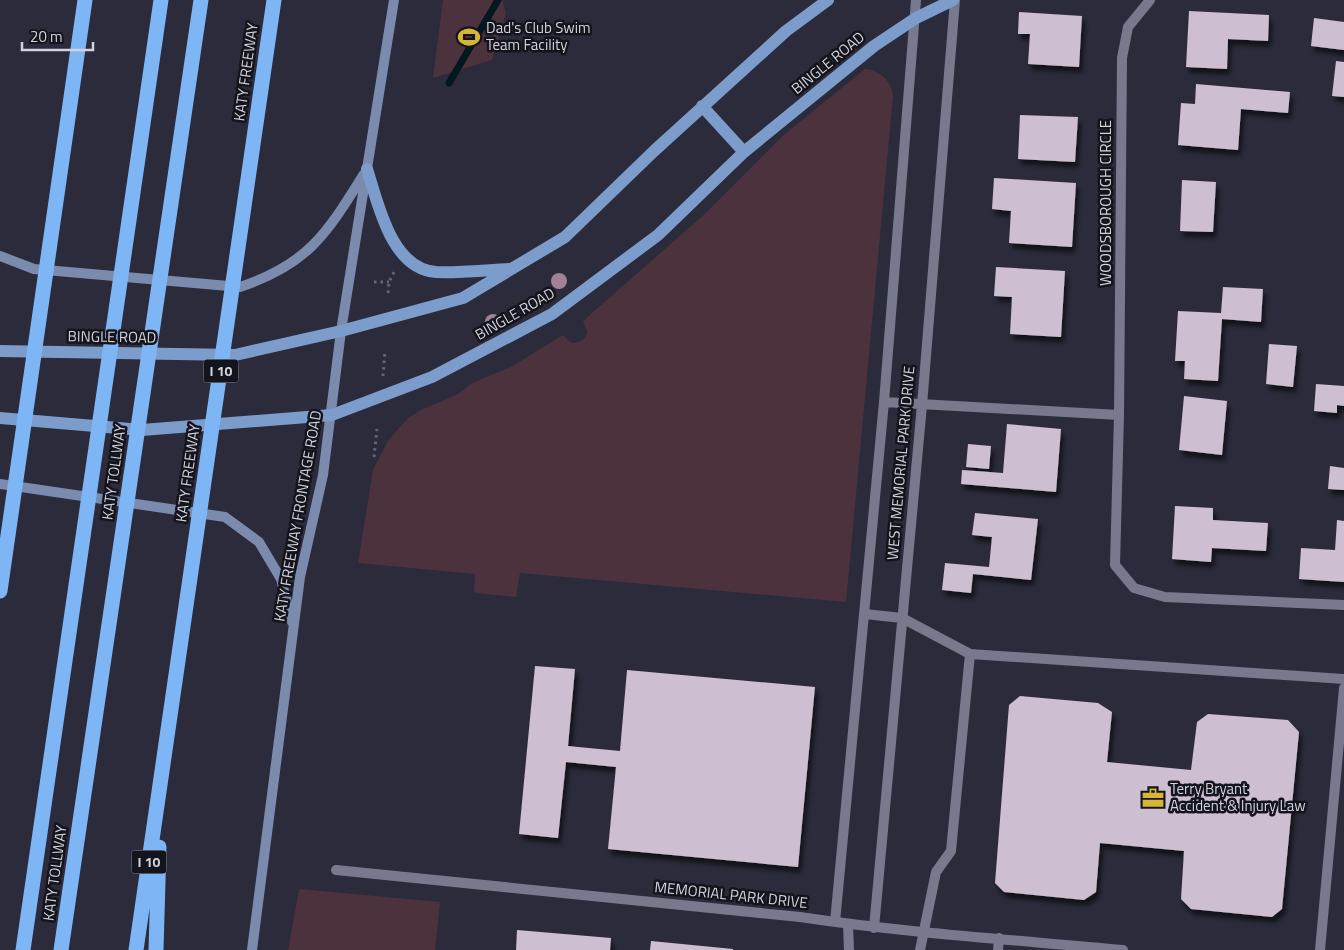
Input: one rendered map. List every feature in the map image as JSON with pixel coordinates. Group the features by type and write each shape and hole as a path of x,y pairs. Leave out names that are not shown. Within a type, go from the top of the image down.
{"highway":[{"path":"1,583 85,0"},
{"name":"KATY TOLLWAY","path":"23,950 162,0"},
{"name":"KATY TOLLWAY","path":"61,950 201,0"},
{"name":"KATY FREEWAY","path":"136,950 274,0"},
{"path":"156,950 162,775"}],"main road":[{"name":"KATY FREEWAY FRONTAGE ROAD","path":"252,950 300,577 323,475 341,331 394,0"},
{"name":"BINGLE ROAD","path":"0,351 235,355 341,331 463,298 565,237 702,106 786,31 828,0"},
{"name":"BINGLE ROAD","path":"0,418 142,430 332,415 432,377 552,314 658,235 744,152 874,46 916,18 954,0"},
{"path":"702,106 744,152"},
{"path":"0,256 34,269 240,287 265,279 312,248 332,226 367,169"},
{"path":"367,169 390,238 403,255 414,264 434,272 512,269"},
{"path":"0,484 226,517 259,542 281,579 293,628"}],"street":[{"name":"WEST MEMORIAL PARK DRIVE","path":"835,922 884,402 916,0"},
{"name":"WEST MEMORIAL PARK DRIVE","path":"874,928 922,405 954,0"},
{"name":"WOODSBOROUGH CIRCLE","path":"1150,0 1128,27 1122,58 1120,415 1115,565 1134,588 1165,598 1344,605"},
{"path":"884,402 1120,415"},
{"path":"865,614 902,618 970,654 1344,680"},
{"path":"920,950 936,872 951,851 970,654"},
{"path":"1320,950 1344,688"},
{"name":"MEMORIAL PARK DRIVE","path":"336,870 835,922 874,928 925,930 1123,950"},
{"path":"848,924 849,950"},
{"path":"998,950 999,938"}],"path":[{"path":"388,293 389,282 396,267"},
{"path":"374,282 389,282"},
{"path":"383,377 385,351"},
{"path":"374,457 377,429"},
{"path":"370,438 376,438"}],"shaded area":[{"name":"Dad's Club Swim Team Facility","path":"443,0 502,0 506,13 492,60 433,78"},
{"path":"865,69 884,77 890,86 893,96 846,602 520,573 516,597 476,593 474,590 475,574 358,563 373,470 388,441 408,418 421,410 458,394 469,385 511,367 563,335 571,343 582,340 587,331 583,321 708,211 785,134"},
{"path":"299,889 440,902 435,950 288,950"}],"building":[{"path":"1189,11 1269,15 1268,41 1228,39 1227,69 1186,67"},
{"path":"1019,12 1082,16 1079,67 1028,64 1030,34 1018,34"},
{"path":"1314,18 1344,22 1344,50 1311,46"},
{"path":"1336,61 1344,62 1344,97 1332,96"},
{"path":"1196,84 1290,92 1288,113 1241,109 1238,150 1178,145 1181,103 1195,104"},
{"path":"1020,115 1078,117 1075,162 1018,159"},
{"path":"994,178 1076,183 1072,247 1009,243 1011,211 992,209"},
{"path":"1182,180 1216,182 1213,232 1180,231"},
{"path":"996,267 1065,271 1061,337 1010,334 1012,297 994,296"},
{"path":"1223,287 1263,289 1261,322 1222,319 1218,381 1184,379 1185,361 1175,361 1178,311 1221,313"},
{"path":"1269,344 1297,346 1293,387 1266,384"},
{"path":"1316,384 1344,386 1344,406 1337,405 1337,413 1314,411"},
{"path":"1184,396 1227,401 1222,455 1179,450"},
{"path":"1007,424 1061,429 1056,492 961,484 962,470 1003,473"},
{"path":"968,444 991,446 989,469 966,467"},
{"path":"1330,466 1344,468 1344,490 1328,489"},
{"path":"1175,506 1213,508 1213,520 1268,523 1266,551 1212,548 1211,562 1172,559"},
{"path":"975,513 1038,519 1031,580 973,574 971,593 942,590 945,563 989,567 992,537 972,535"},
{"path":"1337,520 1344,521 1344,582 1299,579 1301,548 1335,550"},
{"path":"535,666 575,669 568,746 620,751 627,670 815,687 798,867 608,849 616,767 566,762 558,838 519,834"},
{"path":"1020,696 1098,703 1112,712 1107,762 1191,770 1197,722 1208,714 1288,720 1299,732 1282,909 1272,917 1191,909 1181,899 1184,851 1100,843 1096,892 1084,900 1004,892 995,883 1009,705"},
{"path":"517,930 611,938 610,950 516,950"},
{"path":"651,941 733,949 733,950 650,950"}],"waterway":[{"path":"449,83 498,0"}],"place":[{"name":"Dad's Club Swim Team Facility","path":"469,37"},
{"name":"Terry Bryant Accident & Injury Law","path":"1153,798"}]}
